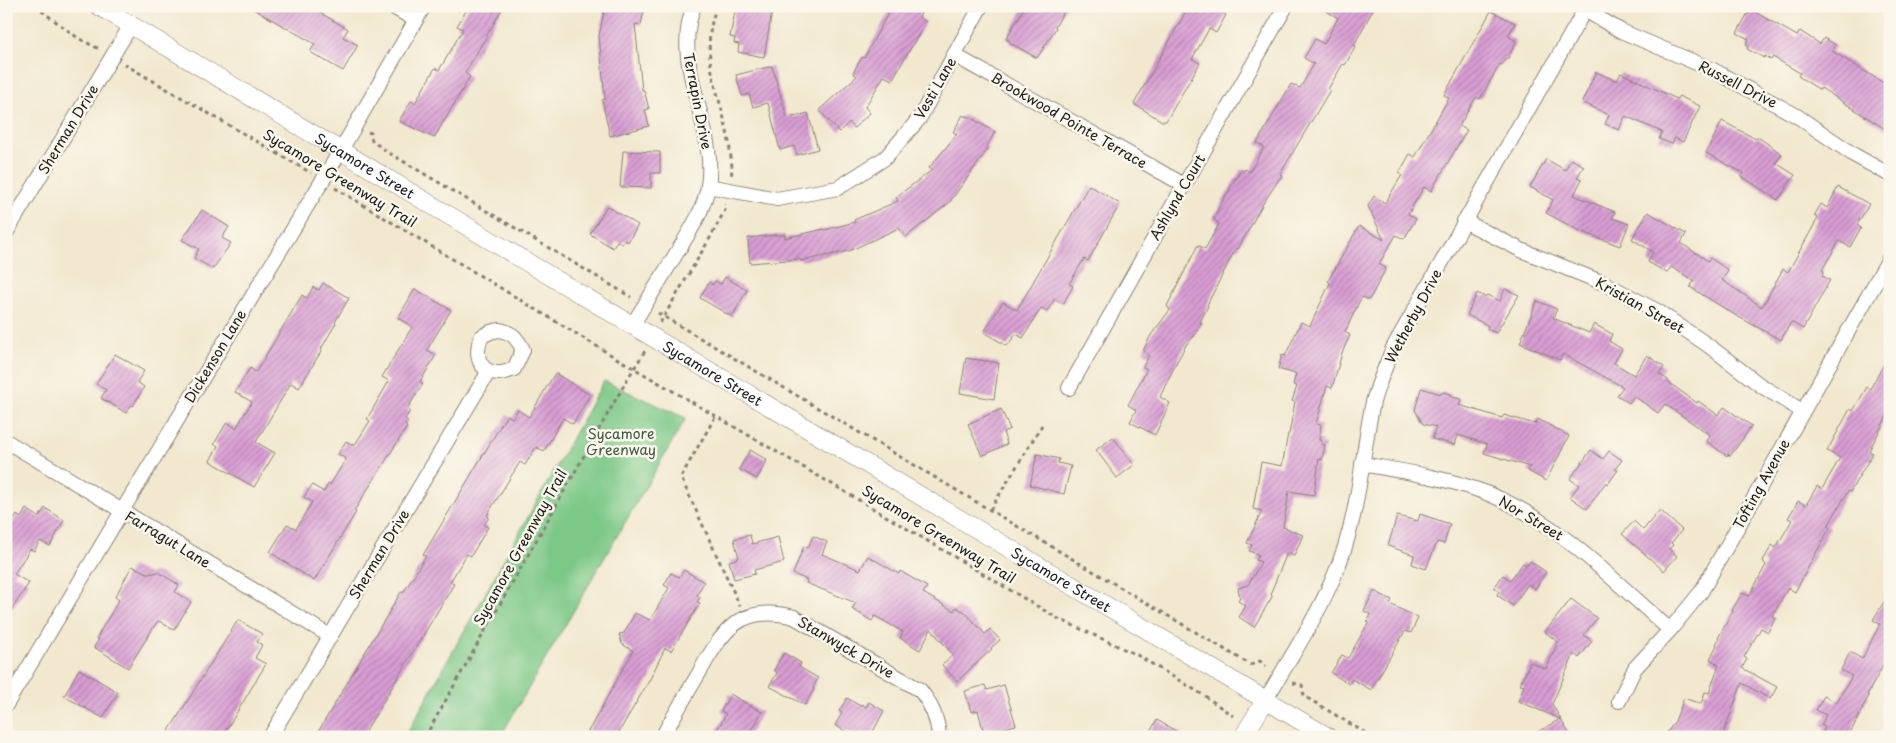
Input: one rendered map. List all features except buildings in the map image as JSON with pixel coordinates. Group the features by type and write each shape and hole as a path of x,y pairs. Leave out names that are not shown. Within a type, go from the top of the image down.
{"street":[{"name":"Sycamore Street","path":"99,6 632,325 1328,737"},
{"path":"391,6 416,20"},
{"name":"Dickenson Lane","path":"6,706 341,150 424,6"},
{"name":"Terrapin Drive","path":"632,325 700,213 708,186 709,155 705,129 689,66 687,42 690,16 694,6"},
{"name":"Vesti Lane","path":"708,186 777,200 838,188 886,158 919,119 981,6"},
{"name":"Ashlynd Court","path":"1069,388 1286,6"},
{"name":"Russell Drive","path":"1583,8 1622,30 1713,70 1797,116 1854,155 1890,175"},
{"name":"Wetherby Drive","path":"1266,699 1332,584 1351,528 1374,400 1393,348 1583,8"},
{"name":"Sherman Drive","path":"6,233 131,26"},
{"name":"Brookwood Pointe Terrace","path":"954,55 1184,185"},
{"name":"Kristian Street","path":"1464,221 1521,250 1606,284 1659,312 1709,346 1760,385 1802,411"},
{"name":"Tofting Avenue","path":"1619,701 1635,668 1670,630 1701,592 1890,257"},
{"name":"Sherman Drive","path":"270,737 489,371"},
{"name":"Farragut Lane","path":"6,441 330,636"},
{"name":"Nor Street","path":"1362,464 1450,480 1482,491 1514,506 1544,523 1572,544 1670,630"},
{"name":"Stanwyck Drive","path":"662,737 718,641 730,627 745,618 762,613 777,613 794,617 920,690 931,704 936,717 939,737"},
{"path":"1243,737 1266,699"}],"path":[{"name":"Sycamore Greenway Trail","path":"36,6 78,38 322,180 634,369 846,492 1057,618 1137,655 1234,716"},
{"path":"717,6 710,26 708,47 711,70 728,134 732,168 730,178"},
{"path":"371,133 372,141 391,154 1251,665"},
{"path":"663,316 710,238 725,210 725,203"},
{"name":"Sycamore Greenway Trail","path":"425,737 639,360"},
{"path":"715,417 682,475 682,480 745,618"},
{"path":"990,510 1042,426"},
{"path":"1251,665 1260,661 1266,667"},
{"path":"1250,671 1251,665"},
{"path":"1292,682 1302,685 1304,696 1372,737"}],"green space":[{"name":"Sycamore Greenway","path":"604,381 686,418 500,737 405,737"}]}
